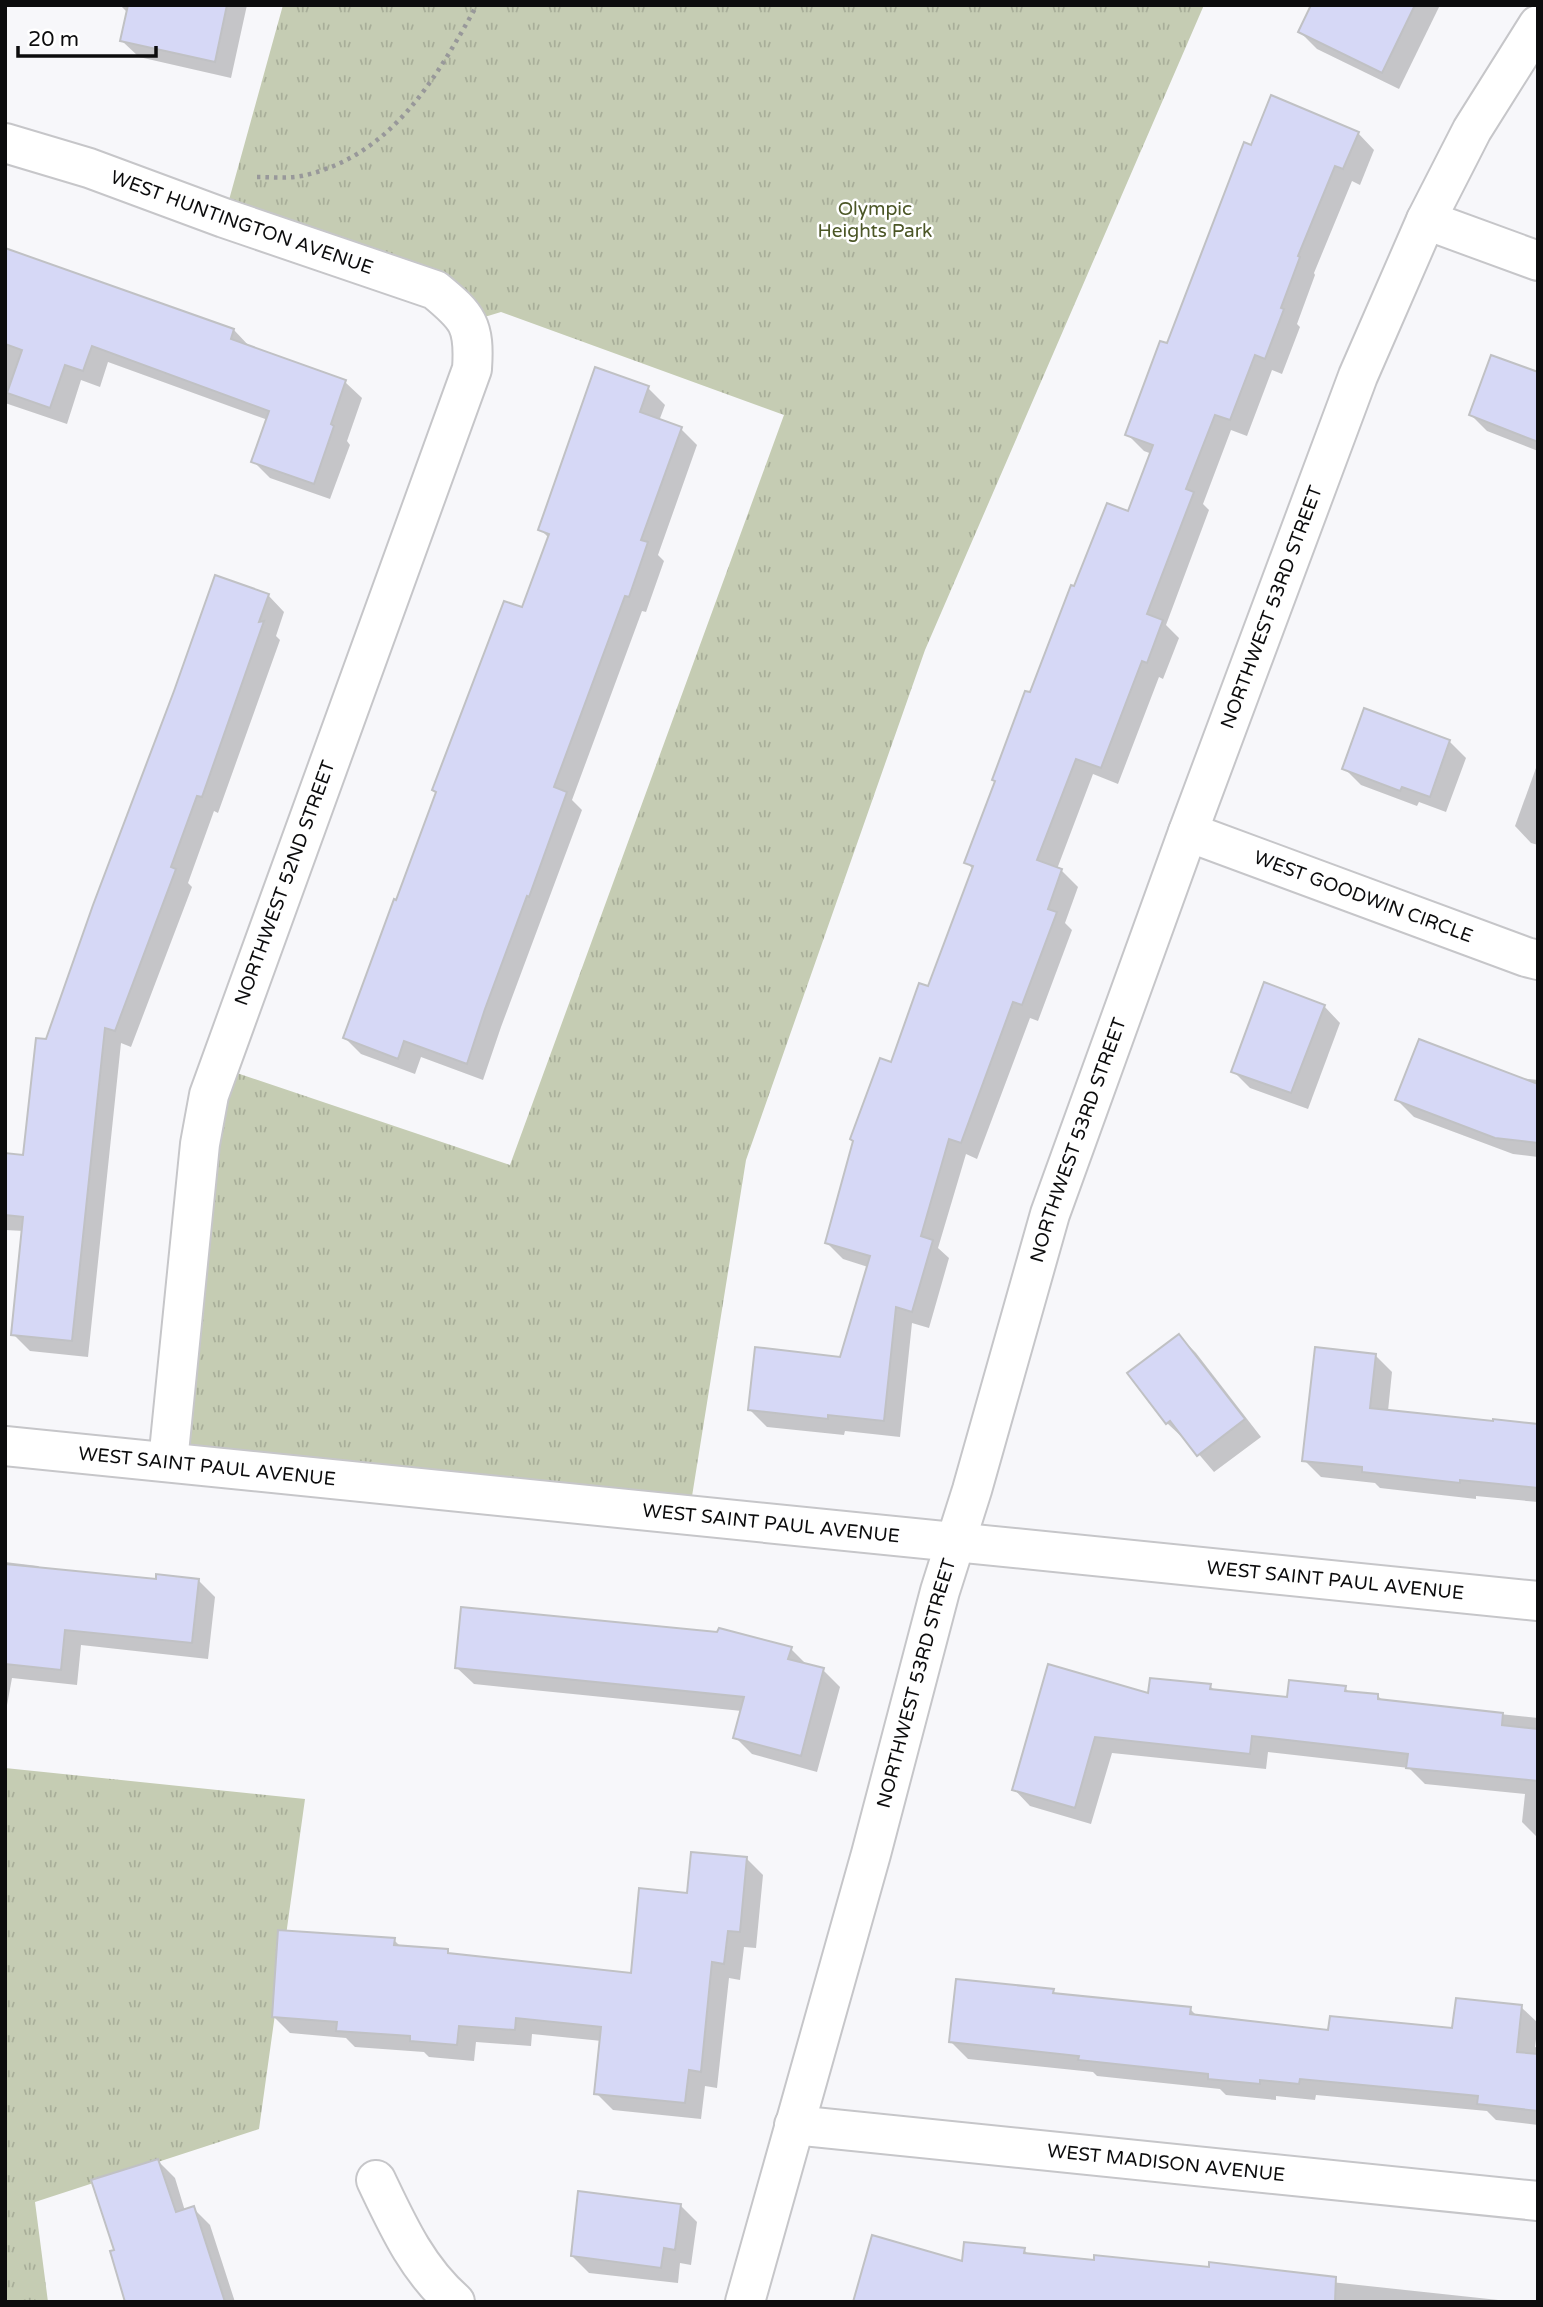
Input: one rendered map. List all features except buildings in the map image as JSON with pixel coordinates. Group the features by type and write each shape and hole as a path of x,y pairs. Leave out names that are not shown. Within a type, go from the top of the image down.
{"street":[{"name":"NORTHWEST 53RD STREET","path":"745,2302 955,1543 1050,1214 1188,832 1358,376 1426,220 1472,130 1538,25"},
{"name":"WEST HUNTINGTON AVENUE","path":"5,143 89,168 224,218 435,290 456,306 468,322"},
{"path":"1426,220 1538,261"},
{"name":"NORTHWEST 52ND STREET","path":"168,1462 200,1144 209,1095 472,369 474,345 468,322"},
{"name":"WEST GOODWIN CIRCLE","path":"1188,832 1538,960"},
{"name":"WEST SAINT PAUL AVENUE","path":"5,1446 1538,1601"},
{"name":"WEST MADISON AVENUE","path":"794,2125 1538,2201"},
{"path":"376,2180 416,2257 455,2302"}],"path":[{"path":"257,177 303,176 337,165 368,146 405,116 445,62 477,5"}],"green space":[{"name":"Olympic Heights Park","path":"283,5 1204,5 925,650 746,1160 689,1515 168,1462 219,1067 510,1165 784,415 501,312 468,322 224,218"},
{"path":"5,1768 305,1799 259,2129 35,2202 48,2302 5,2302"}]}
